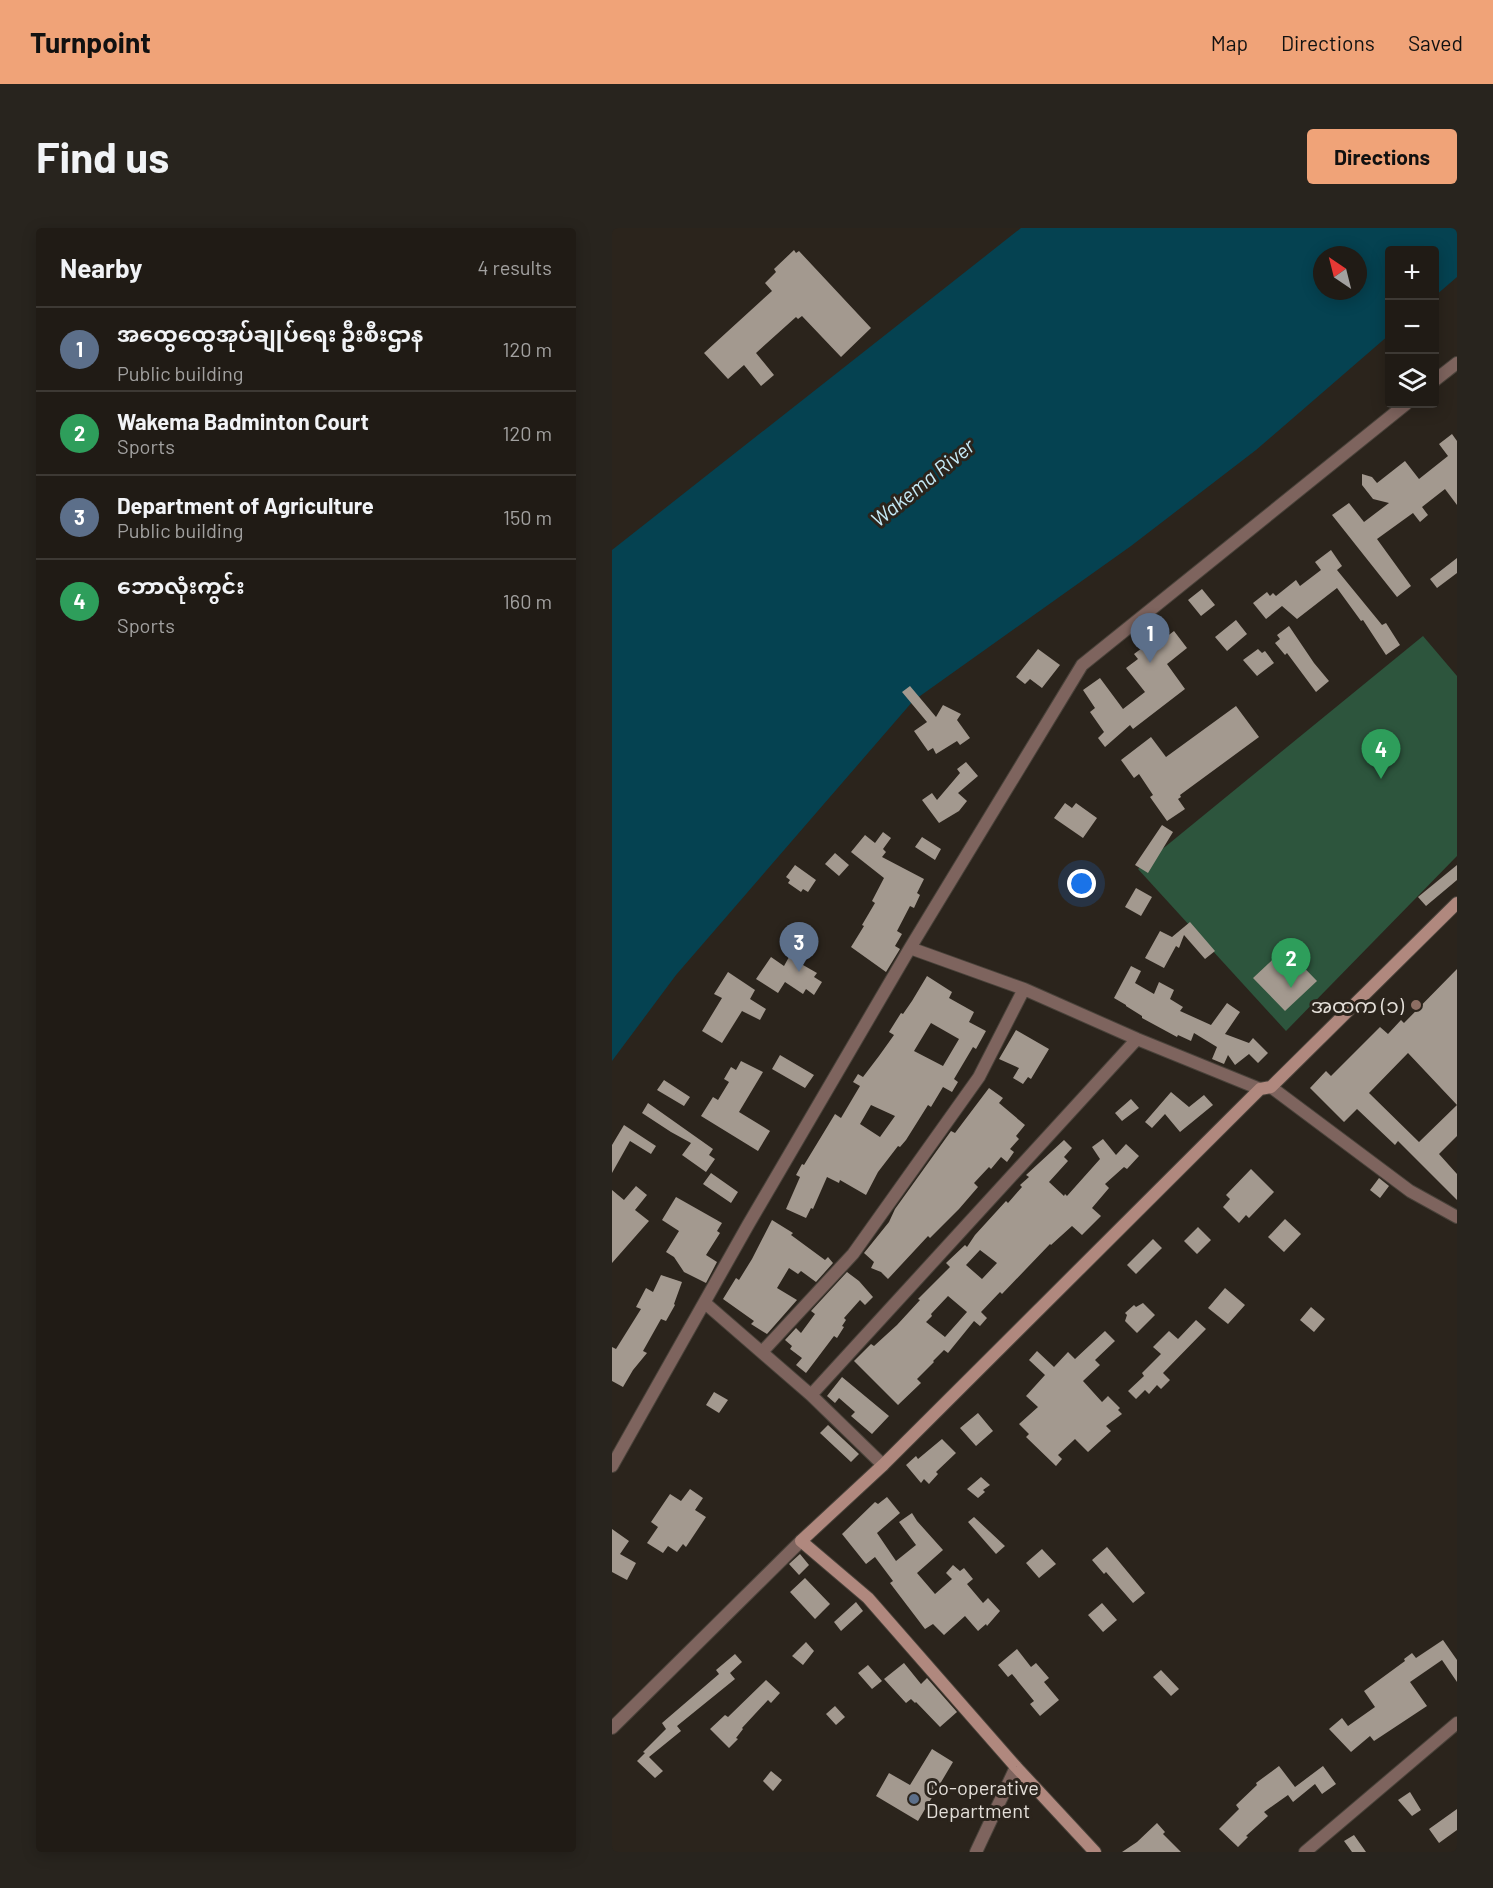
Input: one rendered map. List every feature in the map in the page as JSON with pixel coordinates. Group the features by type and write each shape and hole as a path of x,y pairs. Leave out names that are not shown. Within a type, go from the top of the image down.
{"street":[{"path":"1439,377 1457,363"},
{"path":"612,1466 910,948 1082,665 1401,408"},
{"path":"612,1728 1457,903"},
{"path":"910,948 1024,989 1137,1039 1265,1088 1410,1191 1457,1217"},
{"path":"762,1352 853,1254 979,1077 1024,989"},
{"path":"811,1395 1137,1039"},
{"path":"705,1303 811,1395 883,1465"},
{"path":"801,1541 868,1598 1016,1767 1095,1852"},
{"path":"1305,1852 1457,1723"},
{"path":"976,1852 1016,1767"}],"green space":[{"path":"1423,636 1457,676 1457,856 1286,1031 1138,869"}],"water":[{"name":"Wakema River","path":"1021,228 1457,228 1457,277 1439,293 1439,246 1385,246 1385,338 1256,450 1131,546 913,701 676,975 612,1061 612,550"}],"building":[{"path":"794,250 796,253 799,251 871,328 841,357 802,316 798,319 796,317 756,353 774,375 761,386 744,365 728,379 704,353 772,291 765,283 776,272 774,269"},
{"path":"1452,434 1457,441 1457,505 1445,489 1422,507 1428,515 1420,522 1413,513 1377,539 1411,586 1397,597 1332,515 1349,503 1364,522 1389,503 1373,499 1362,485 1362,474 1372,477 1377,483 1405,461 1419,479 1448,456 1439,444"},
{"path":"1331,550 1342,566 1337,570 1382,625 1386,623 1400,645 1386,655 1363,620 1361,621 1337,588 1297,619 1282,606 1266,619 1253,603 1267,592 1270,596 1273,593 1276,596 1296,580 1300,586 1321,570 1315,562"},
{"path":"1457,558 1457,573 1437,588 1430,579"},
{"path":"1202,589 1215,605 1201,616 1188,600"},
{"path":"1236,620 1247,634 1227,651 1215,637"},
{"path":"1289,626 1329,681 1316,692 1287,653 1285,655 1275,643 1280,639 1277,635"},
{"path":"1174,631 1187,648 1167,664 1185,689 1133,729 1130,725 1105,747 1098,738 1104,732 1090,712 1095,708 1083,690 1100,678 1123,709 1145,692 1126,668 1138,659 1134,654 1146,645 1149,650"},
{"path":"1038,649 1060,665 1042,688 1030,679 1025,684 1016,677"},
{"path":"1258,649 1262,653 1265,651 1274,663 1257,676 1243,660"},
{"path":"910,686 936,717 943,705 961,714 957,720 970,738 960,745 957,741 936,754 933,748 928,751 914,731 927,722 902,692"},
{"path":"1236,706 1259,737 1180,795 1178,799 1185,809 1167,821 1150,797 1153,795 1139,774 1134,778 1121,760 1151,737 1166,757"},
{"path":"966,762 978,776 958,793 967,801 959,811 939,823 922,800 932,793 937,800 960,773 957,769"},
{"path":"1065,803 1072,808 1076,803 1097,818 1083,838 1054,818"},
{"path":"1162,825 1173,832 1148,873 1135,865"},
{"path":"883,832 891,838 883,849 886,852 882,857 924,879 917,893 920,895 914,908 910,906 897,931 902,934 895,946 900,949 886,972 851,947 875,903 872,901 884,878 851,852 865,835 875,843"},
{"path":"922,837 941,849 935,860 915,847"},
{"path":"835,853 849,865 839,876 825,864"},
{"path":"795,865 816,880 808,892 803,889 801,892 788,883 790,880 786,877"},
{"path":"1457,865 1457,880 1426,906 1418,897"},
{"path":"1136,888 1152,897 1141,916 1125,907"},
{"path":"1190,922 1215,951 1205,959 1184,935 1179,948 1176,946 1164,968 1145,958 1160,931 1172,937"},
{"path":"1285,948 1317,981 1285,1011 1253,978"},
{"path":"771,957 784,966 789,957 817,973 814,977 822,982 814,995 806,989 803,994 785,982 778,993 756,979"},
{"path":"1131,966 1141,971 1135,983 1154,994 1159,982 1174,990 1170,999 1183,1007 1180,1011 1211,1025 1227,1003 1240,1012 1225,1034 1249,1043 1253,1038 1268,1053 1258,1063 1249,1054 1235,1065 1228,1055 1224,1064 1212,1059 1217,1047 1194,1033 1191,1041 1178,1035 1177,1037 1142,1018 1114,998"},
{"path":"1457,969 1457,1105 1457,1136 1439,1154 1457,1174 1457,1200 1398,1141 1395,1145 1357,1109 1344,1122 1310,1088 1326,1071 1331,1076 1380,1027 1388,1034 1401,1020 1404,1023","holes":["1408,1053 1457,1105 1419,1142 1369,1093"]},
{"path":"728,972 755,990 750,999 766,1009 760,1020 742,1011 722,1043 702,1031 722,998 714,994"},
{"path":"927,976 952,992 949,998 974,1012 969,1022 986,1031 976,1049 973,1047 954,1079 958,1082 952,1092 943,1087 931,1107 928,1105 906,1140 900,1147 898,1146 878,1172 866,1195 840,1180 839,1183 827,1177 813,1209 811,1208 806,1218 786,1209 800,1177 796,1175 802,1164 804,1165 835,1114 841,1118 860,1086 853,1082 858,1074 863,1077 879,1056 894,1035 889,1032","holes":["931,1023 959,1039 943,1066 914,1051","871,1105 895,1116 880,1137 860,1124"]},
{"path":"1016,1030 1049,1049 1031,1079 1028,1077 1023,1084 1013,1078 1019,1068 999,1059"},
{"path":"780,1055 814,1075 805,1088 772,1069"},
{"path":"741,1061 763,1072 739,1112 770,1131 758,1151 701,1116 713,1097 718,1100 729,1082 724,1079 731,1067 736,1070"},
{"path":"664,1080 690,1097 684,1106 657,1090"},
{"path":"989,1088 1003,1098 999,1103 1025,1125 1016,1136 1019,1139 1010,1149 1014,1152 1007,1162 1001,1157 991,1169 989,1167 974,1183 978,1187 959,1209 930,1238 928,1236 888,1279 881,1272 871,1268 874,1262 864,1253 889,1222 895,1209 951,1131 955,1133"},
{"path":"1171,1092 1189,1107 1204,1095 1213,1105 1180,1132 1165,1114 1152,1128 1145,1122"},
{"path":"1131,1099 1139,1108 1122,1121 1115,1113"},
{"path":"648,1103 713,1149 709,1155 715,1159 706,1172 682,1155 691,1143 642,1113"},
{"path":"624,1125 656,1146 651,1154 630,1141 612,1173 612,1145"},
{"path":"1103,1139 1116,1155 1126,1144 1139,1156 1127,1169 1124,1167 1105,1184 1109,1188 1092,1208 1101,1216 1082,1235 1072,1226 1050,1244 1002,1294 1000,1292 981,1312 987,1318 980,1326 974,1321 948,1353 944,1350 933,1361 917,1379 921,1383 898,1405 854,1361 871,1344 874,1346 897,1325 920,1300 918,1299 950,1267 946,1263 965,1245 967,1247 1006,1201 1008,1203 1022,1187 1020,1185 1029,1177 1026,1175 1064,1140 1072,1148 1064,1157 1068,1161 1049,1182 1064,1196 1065,1194 1067,1196 1100,1159 1092,1147","holes":["980,1250 997,1263 982,1279 966,1265","948,1296 967,1312 945,1337 926,1322"]},
{"path":"1251,1169 1274,1192 1249,1218 1246,1215 1239,1223 1223,1207 1230,1199 1226,1195"},
{"path":"711,1173 738,1192 731,1203 703,1184"},
{"path":"1379,1178 1389,1186 1380,1198 1370,1190"},
{"path":"636,1186 647,1195 635,1210 649,1221 612,1263 612,1190 624,1200"},
{"path":"676,1197 722,1223 717,1231 720,1233 706,1255 717,1262 706,1283 684,1272 674,1257 666,1252 679,1231 662,1220"},
{"path":"1285,1219 1301,1234 1284,1252 1268,1237"},
{"path":"772,1220 793,1233 791,1235 825,1260 828,1257 833,1263 816,1282 801,1271 798,1274 789,1268 777,1288 797,1300 767,1334 751,1324 754,1321 723,1299 736,1278 739,1280"},
{"path":"1198,1227 1211,1240 1197,1254 1184,1241"},
{"path":"1153,1239 1162,1248 1136,1274 1127,1265"},
{"path":"847,1272 859,1281 873,1297 865,1305 860,1300 844,1318 846,1320 842,1326 844,1327 837,1338 834,1336 806,1373 796,1365 802,1358 790,1349 792,1346 785,1340 796,1328 801,1333 815,1314 811,1311"},
{"path":"661,1275 682,1282 675,1305 666,1321 661,1319 643,1351 647,1353 623,1387 612,1381 612,1347 616,1349 641,1309 636,1307 646,1288 653,1292"},
{"path":"1225,1288 1245,1305 1228,1324 1208,1308"},
{"path":"1143,1303 1155,1315 1137,1333 1125,1321 1127,1315 1125,1313 1134,1305 1136,1307"},
{"path":"1311,1307 1325,1319 1314,1332 1300,1320"},
{"path":"1196,1320 1206,1329 1163,1373 1170,1380 1161,1389 1157,1385 1149,1394 1145,1390 1136,1399 1128,1391 1144,1376 1142,1373 1161,1354 1153,1347 1169,1331 1178,1339"},
{"path":"1105,1331 1115,1341 1095,1360 1100,1365 1083,1381 1102,1402 1108,1396 1120,1408 1118,1410 1122,1414 1106,1426 1111,1431 1088,1452 1075,1439 1058,1455 1062,1459 1056,1466 1026,1437 1029,1434 1019,1424 1038,1407 1026,1396 1045,1375 1029,1360 1037,1351 1054,1367 1068,1352 1075,1359"},
{"path":"842,1377 889,1416 872,1434 851,1416 855,1412 839,1398 835,1403 827,1396"},
{"path":"714,1392 728,1400 719,1413 706,1405"},
{"path":"978,1413 993,1431 976,1446 960,1428"},
{"path":"828,1425 859,1454 851,1462 820,1433"},
{"path":"942,1439 956,1453 936,1472 938,1474 929,1484 924,1479 921,1483 906,1465 916,1456 918,1459"},
{"path":"981,1477 990,1485 978,1498 967,1489"},
{"path":"690,1489 703,1498 695,1510 706,1517 686,1547 683,1544 677,1552 668,1546 663,1553 647,1543 658,1527 651,1522 670,1494 681,1501"},
{"path":"887,1497 900,1513 877,1533 896,1561 916,1545 899,1522 912,1513 943,1550 917,1573 935,1594 952,1579 946,1573 953,1565 960,1571 964,1568 973,1579 967,1584 983,1603 988,1598 1000,1611 987,1626 986,1624 978,1631 965,1616 944,1635 933,1624 925,1629 890,1583 893,1581 875,1557 866,1564 842,1534 875,1502 878,1504"},
{"path":"974,1517 1005,1546 996,1554 968,1522"},
{"path":"612,1529 629,1541 620,1554 636,1563 627,1580 612,1572"},
{"path":"1107,1547 1145,1593 1133,1603 1106,1572 1104,1574 1092,1560"},
{"path":"1042,1549 1056,1564 1039,1578 1026,1563"},
{"path":"800,1554 809,1565 799,1575 789,1564"},
{"path":"805,1578 830,1604 815,1619 790,1592"},
{"path":"856,1602 863,1611 841,1631 834,1622"},
{"path":"1102,1603 1117,1620 1103,1632 1088,1615"},
{"path":"1443,1640 1457,1660 1457,1682 1442,1660 1410,1682 1427,1706 1374,1741 1370,1736 1351,1752 1329,1729 1342,1718 1348,1726 1375,1707 1364,1691 1405,1661 1404,1659 1412,1653 1416,1658"},
{"path":"806,1642 814,1651 803,1665 792,1656"},
{"path":"1017,1649 1031,1667 1036,1663 1049,1678 1044,1682 1059,1700 1040,1716 1030,1704 1034,1701 1012,1674 1008,1677 998,1665"},
{"path":"735,1654 742,1662 730,1673 735,1679 677,1726 681,1731 649,1757 663,1771 655,1778 637,1761 666,1729 662,1723 719,1674 716,1670"},
{"path":"904,1663 921,1684 927,1678 957,1712 940,1727 916,1702 911,1699 906,1703 884,1679"},
{"path":"868,1665 882,1681 872,1689 858,1673"},
{"path":"1161,1670 1179,1689 1171,1696 1153,1677"},
{"path":"766,1680 780,1693 771,1703 768,1700 742,1728 736,1738 738,1739 729,1748 710,1729 725,1715 728,1717"},
{"path":"835,1706 845,1717 836,1725 826,1714"},
{"path":"932,1749 953,1762 918,1821 876,1796 889,1773 910,1785"},
{"path":"1279,1766 1295,1787 1323,1766 1336,1784 1322,1794 1315,1784 1293,1802 1288,1795 1264,1812 1268,1816 1246,1836 1248,1837 1238,1847 1219,1829 1239,1809 1236,1805 1257,1785 1256,1783"},
{"path":"771,1771 782,1780 773,1791 763,1781"},
{"path":"1410,1792 1421,1810 1412,1816 1398,1800"},
{"path":"1457,1809 1457,1830 1439,1843 1429,1829"},
{"path":"1157,1823 1165,1832 1163,1834 1181,1852 1122,1852 1137,1842"},
{"path":"1354,1835 1366,1852 1352,1852 1344,1841"}],"place":[{"name":"အထွေထွေအုပ်ချုပ်ရေး ဦးစီးဌာန","path":"1150,663"},
{"name":"ဘောလုံးကွင်း","path":"1381,779"},
{"name":"Department of Agriculture","path":"799,972"},
{"name":"Wakema Badminton Court","path":"1291,988"},
{"name":"အထက (၁)","path":"1416,1005"},
{"name":"Co-operative Department","path":"914,1799"}]}
